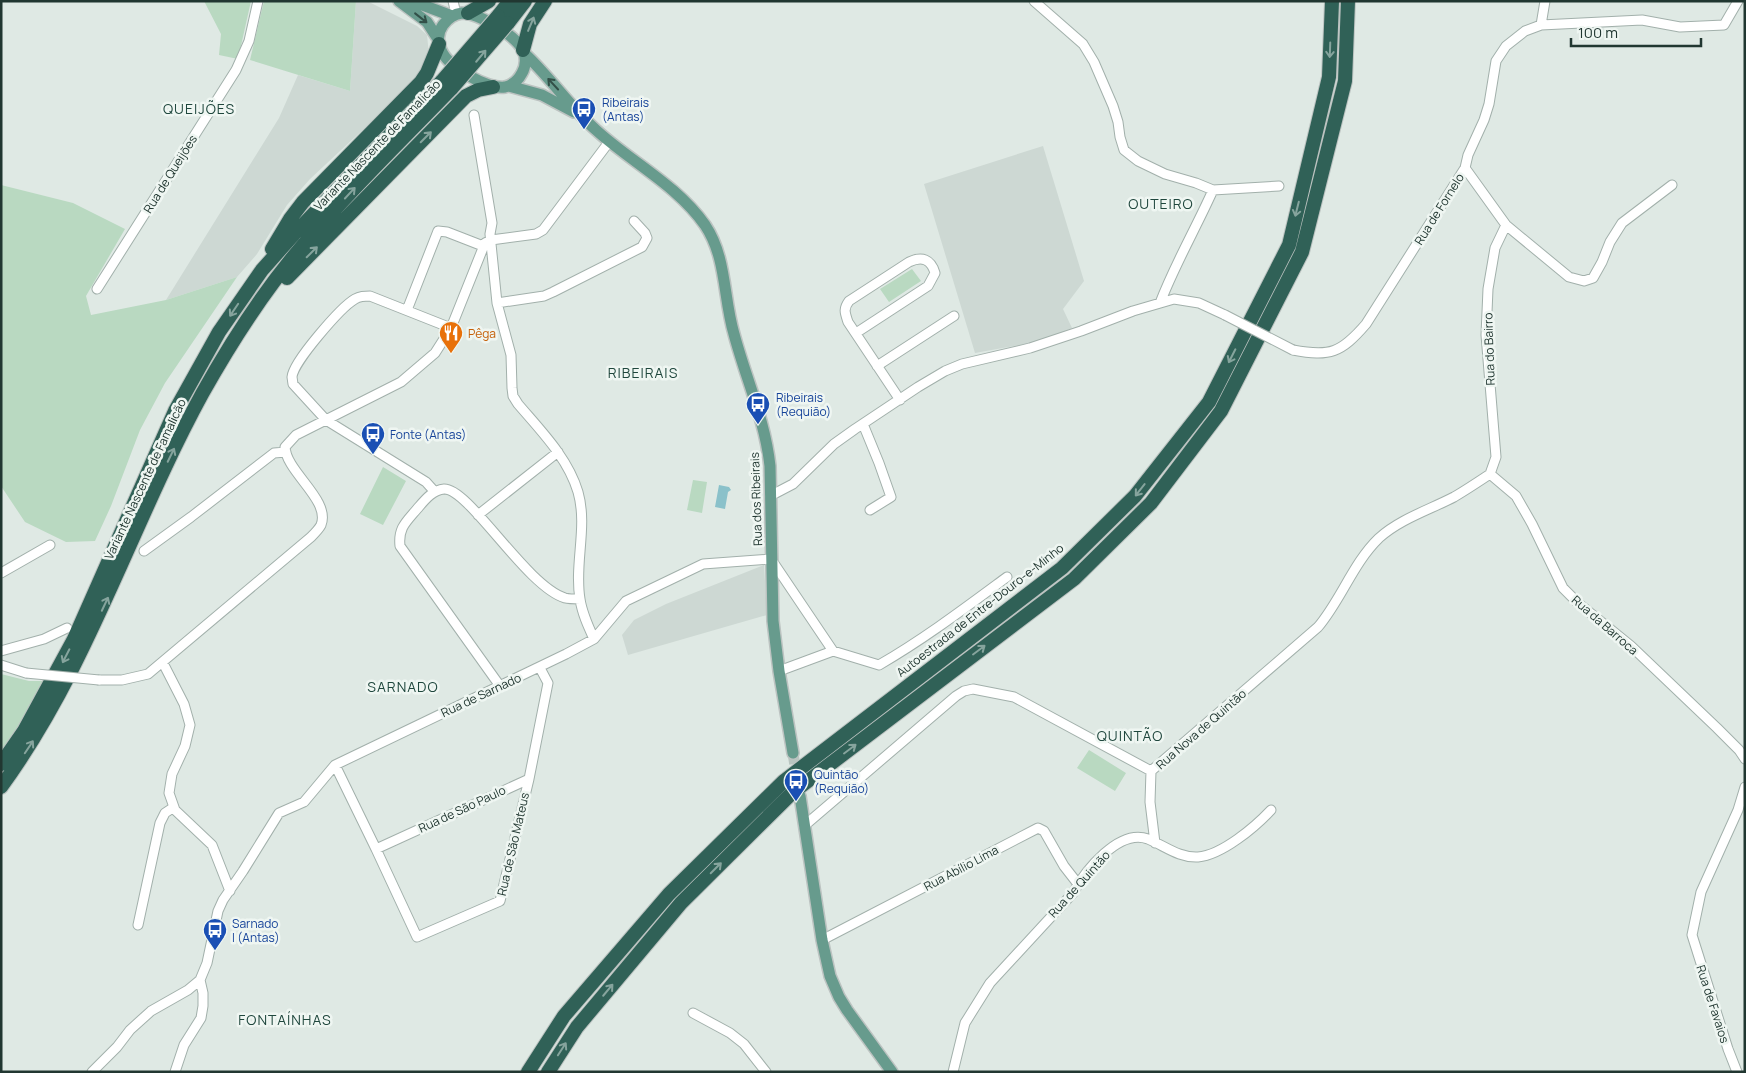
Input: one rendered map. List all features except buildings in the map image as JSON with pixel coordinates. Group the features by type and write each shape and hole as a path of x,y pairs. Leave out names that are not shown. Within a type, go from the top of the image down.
{"highway":[{"path":"458,15 489,1"},
{"name":"Variante Nascente de Famalicão","path":"503,20 510,1"},
{"name":"Variante Nascente de Famalicão","path":"1,788 38,735 68,679 97,621 169,458 221,362 253,312 303,244 359,184 503,20 525,1"},
{"path":"523,52 530,24 545,1"},
{"name":"Autoestrada de Entre-Douro-e-Minho","path":"528,1072 564,1016 682,880 784,780 1062,568 1135,496 1208,402 1289,245 1329,77 1332,1"},
{"path":"548,1072 577,1027 680,903 792,793 1074,579 1151,503 1221,411 1302,252 1345,81 1348,1"},
{"path":"262,270 270,252 297,210 421,82 427,73 439,42"},
{"name":"Variante Nascente de Famalicão","path":"1,764 24,731 74,639 175,411 219,332 262,270 294,234 447,84"},
{"path":"253,312 466,96 478,90 493,87"}],"main road":[{"path":"399,1 428,22 439,42 442,52 450,62 479,81 493,87 509,86 542,94 581,117"},
{"path":"412,1 458,15 475,15 511,37 581,117"},
{"path":"439,42 441,27 458,15"},
{"path":"509,86 520,78 524,70 523,52"},
{"name":"Rua dos Ribeirais","path":"581,117 609,142 680,197 704,224 718,250 734,335 766,438 770,466 773,621 779,671 793,753"},
{"path":"800,796 822,940 830,976 839,997 892,1072"}],"street":[{"name":"Rua de Queijões","path":"97,289 236,70 249,41 258,1"},
{"path":"453,1 458,15"},
{"path":"1034,1 1083,44 1087,50 1113,106 1124,150 1138,161 1165,174 1213,190 1279,186"},
{"path":"1545,1 1541,25 1642,20 1680,27 1724,25 1738,1"},
{"name":"Rua de Fornelo","path":"770,496 793,484 834,444 945,371 962,364 1030,348 1174,299 1199,303 1293,350 1316,354 1335,351 1352,341 1375,310 1443,199 1465,168 1468,155 1489,104 1496,61 1500,53 1512,39 1525,31 1541,25"},
{"path":"474,115 492,223 491,240 497,303 511,355 513,396 558,452 574,484 582,519 580,599 594,639"},
{"path":"1,665 26,672 100,680 135,678 148,674 311,537 321,525 321,511 315,498 288,460 286,447 296,435 401,382 435,353 451,328 482,246 491,240 536,234 543,230 609,142"},
{"path":"1465,168 1506,226 1569,277 1584,281 1593,278 1622,222 1672,185"},
{"path":"1160,303 1174,267 1195,231 1213,190"},
{"path":"497,303 544,296 642,247 647,238 634,221"},
{"name":"Rua do Bairro","path":"1490,474 1496,457 1486,335 1488,290 1495,248 1506,226"},
{"path":"408,310 438,231 448,232 482,246"},
{"path":"856,333 928,286 935,273 929,261 923,258 915,259 849,300 845,306 844,312 848,322 900,400"},
{"path":"435,492 426,482 326,420 293,384 292,377 310,346 340,312 360,296 370,296 451,328"},
{"path":"877,366 954,316"},
{"path":"863,424 891,497 870,510"},
{"path":"144,551 192,517 274,453 286,452"},
{"path":"478,516 558,452"},
{"name":"Rua da Barroca","path":"1490,474 1516,496 1532,524 1563,588 1578,603 1631,646 1717,728 1739,750 1745,759"},
{"name":"Rua Nova de Quintão","path":"804,826 956,696 972,689 1014,696 1151,771 1318,627 1329,615 1355,570 1379,539 1393,528 1455,497 1490,474"},
{"path":"500,686 400,546 399,535 403,525 435,492 442,489 453,490 538,581 552,592 566,598 580,599"},
{"path":"1,573 50,545"},
{"path":"771,558 833,651"},
{"name":"Rua de Sarnado","path":"200,980 206,963 218,911 244,872 278,813 304,802 335,764 540,668 594,639 626,601 703,564 771,558"},
{"path":"779,671 833,651 879,665 944,624 1007,577"},
{"path":"1,651 44,639 67,628"},
{"path":"163,663 184,704 190,725 185,746 172,774 170,793 174,807 212,844 230,891"},
{"path":"528,779 548,683 540,668"},
{"path":"335,764 376,849"},
{"path":"1151,771 1150,802 1155,843"},
{"name":"Rua de São Paulo","path":"376,849 528,779"},
{"name":"Rua de São Mateus","path":"376,849 418,937 500,901 528,779"},
{"name":"Rua de Favaios","path":"1737,1072 1692,935 1701,892 1738,810 1745,787"},
{"path":"138,925 160,823 165,813 174,807"},
{"name":"Rua de Quintão","path":"953,1072 965,1024 990,983 1073,893 1078,884 1112,847 1136,837 1147,838 1176,853 1198,857 1224,847 1256,824 1271,810"},
{"name":"Rua Abílio Lima","path":"822,940 1038,828 1044,831 1064,866 1078,884"},
{"path":"92,1072 117,1047 130,1030 151,1012 188,990 200,980 203,993 201,1018 184,1045 175,1072"},
{"path":"693,1013 730,1033 744,1044 766,1072"}],"shaded area":[{"path":"356,1 367,1 417,26 427,35 429,55 419,74 398,97 310,179 287,205 257,254 237,277 166,300 279,118 298,75 350,91"},
{"path":"1043,146 1084,281 1063,309 1072,328 1042,341 975,353 924,184"},
{"path":"764,565 767,615 628,655 622,635 634,620 666,604"}],"green space":[{"path":"204,1 251,1 238,59 219,55 221,34"},
{"path":"264,1 356,1 350,91 250,60"},
{"path":"1,185 73,203 125,229 86,296 91,315 166,300 237,277 165,383 140,430 111,506 95,541 66,542 25,522 1,486"},
{"path":"912,269 921,281 889,302 880,289"},
{"path":"383,467 406,481 383,525 360,514"},
{"path":"693,480 707,482 702,513 687,510"},
{"path":"1,674 29,681 46,681 33,706 1,753"},
{"path":"1089,750 1126,773 1115,791 1077,768"}],"water":[{"path":"719,485 729,487 731,490 728,492 725,509 715,507"}],"tunnel":[{"path":"793,753 797,779"}],"place":[{"name":"Ribeirais (Antas)","path":"584,130"},
{"name":"Pêga","path":"451,354"},
{"name":"Ribeirais (Requião)","path":"758,425"},
{"name":"Fonte (Antas)","path":"373,455"},
{"name":"Quintão (Requião)","path":"796,802"},
{"name":"Sarnado I (Antas)","path":"215,951"}],"district":[{"name":"QUEIJÕES","path":"199,108"},
{"name":"OUTEIRO","path":"1161,203"},
{"name":"RIBEIRAIS","path":"643,372"},
{"name":"SARNADO","path":"403,686"},
{"name":"QUINTÃO","path":"1130,735"},
{"name":"FONTAÍNHAS","path":"285,1019"}]}
